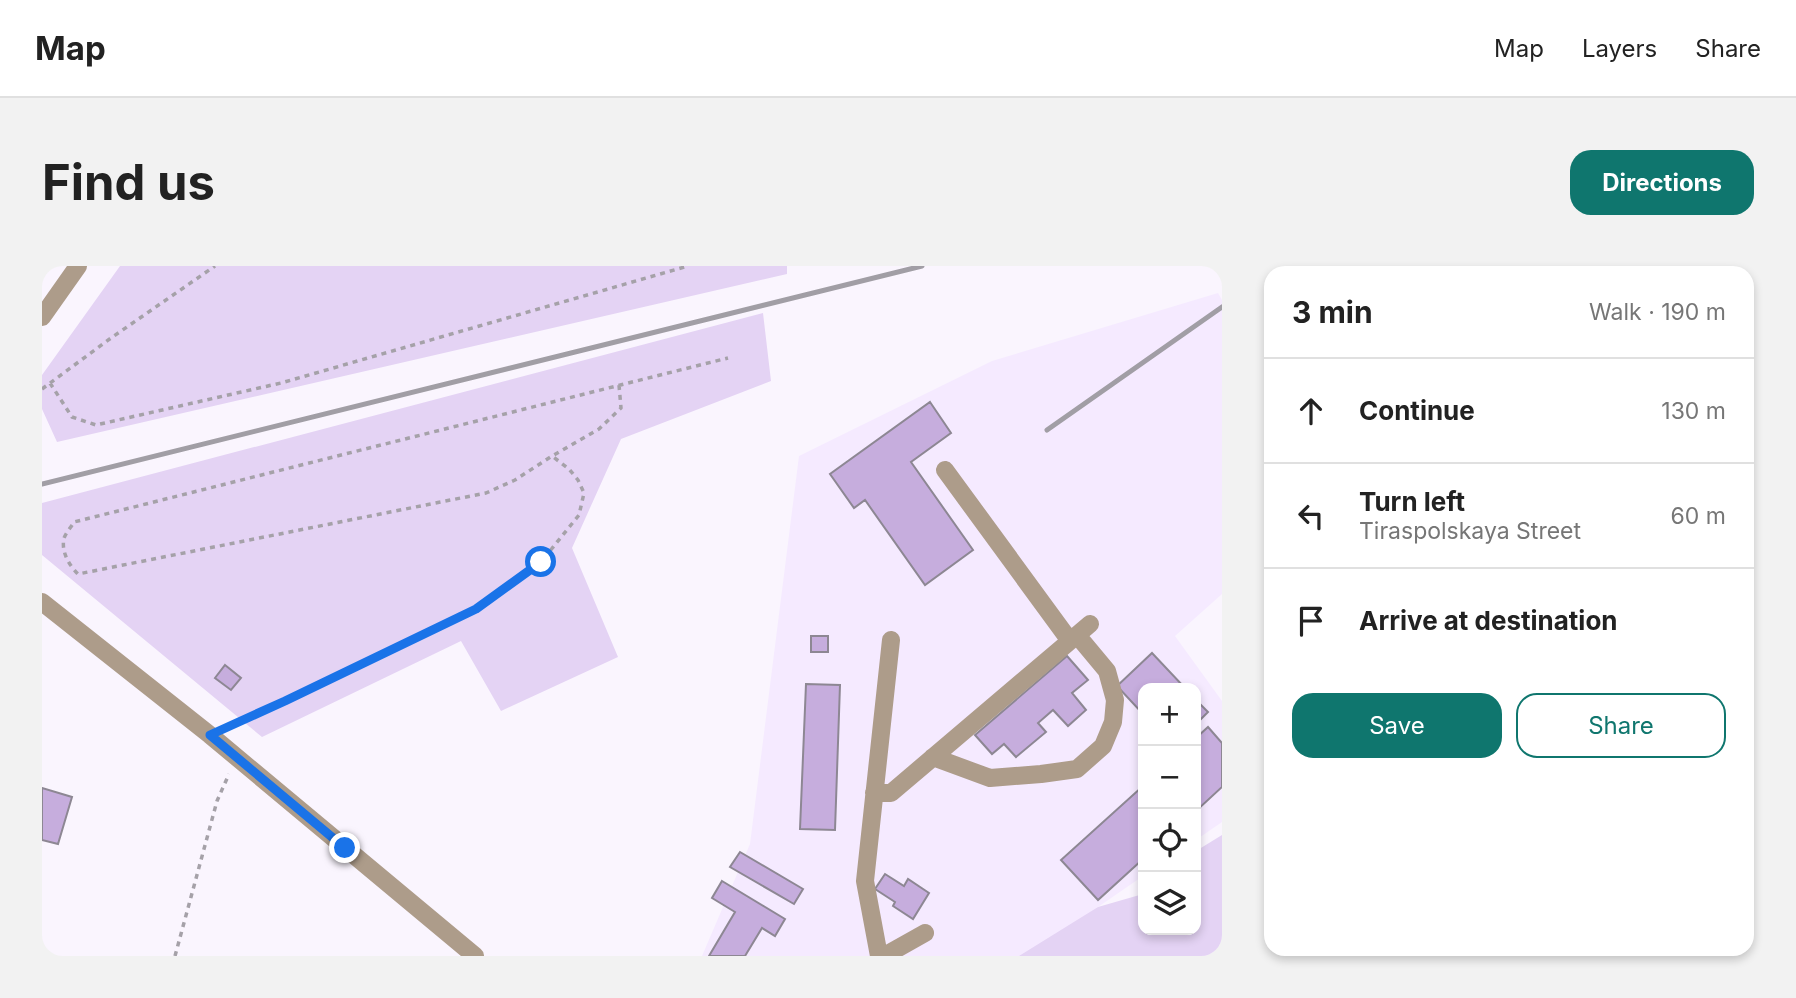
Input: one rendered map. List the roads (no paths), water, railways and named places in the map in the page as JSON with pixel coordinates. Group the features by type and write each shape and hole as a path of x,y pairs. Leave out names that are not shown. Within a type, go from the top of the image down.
{"street":[{"path":"42,317 79,266"},
{"path":"933,757 990,778 1077,769 1103,746 1113,722 1115,700 1107,671 1079,633 945,470"},
{"path":"42,601 210,735 475,956"},
{"path":"874,793 891,793 1079,633"},
{"path":"891,640 865,881 882,956 925,933"}],"railway":[{"path":"42,484 922,266"},
{"path":"1047,430 1222,307"}]}
